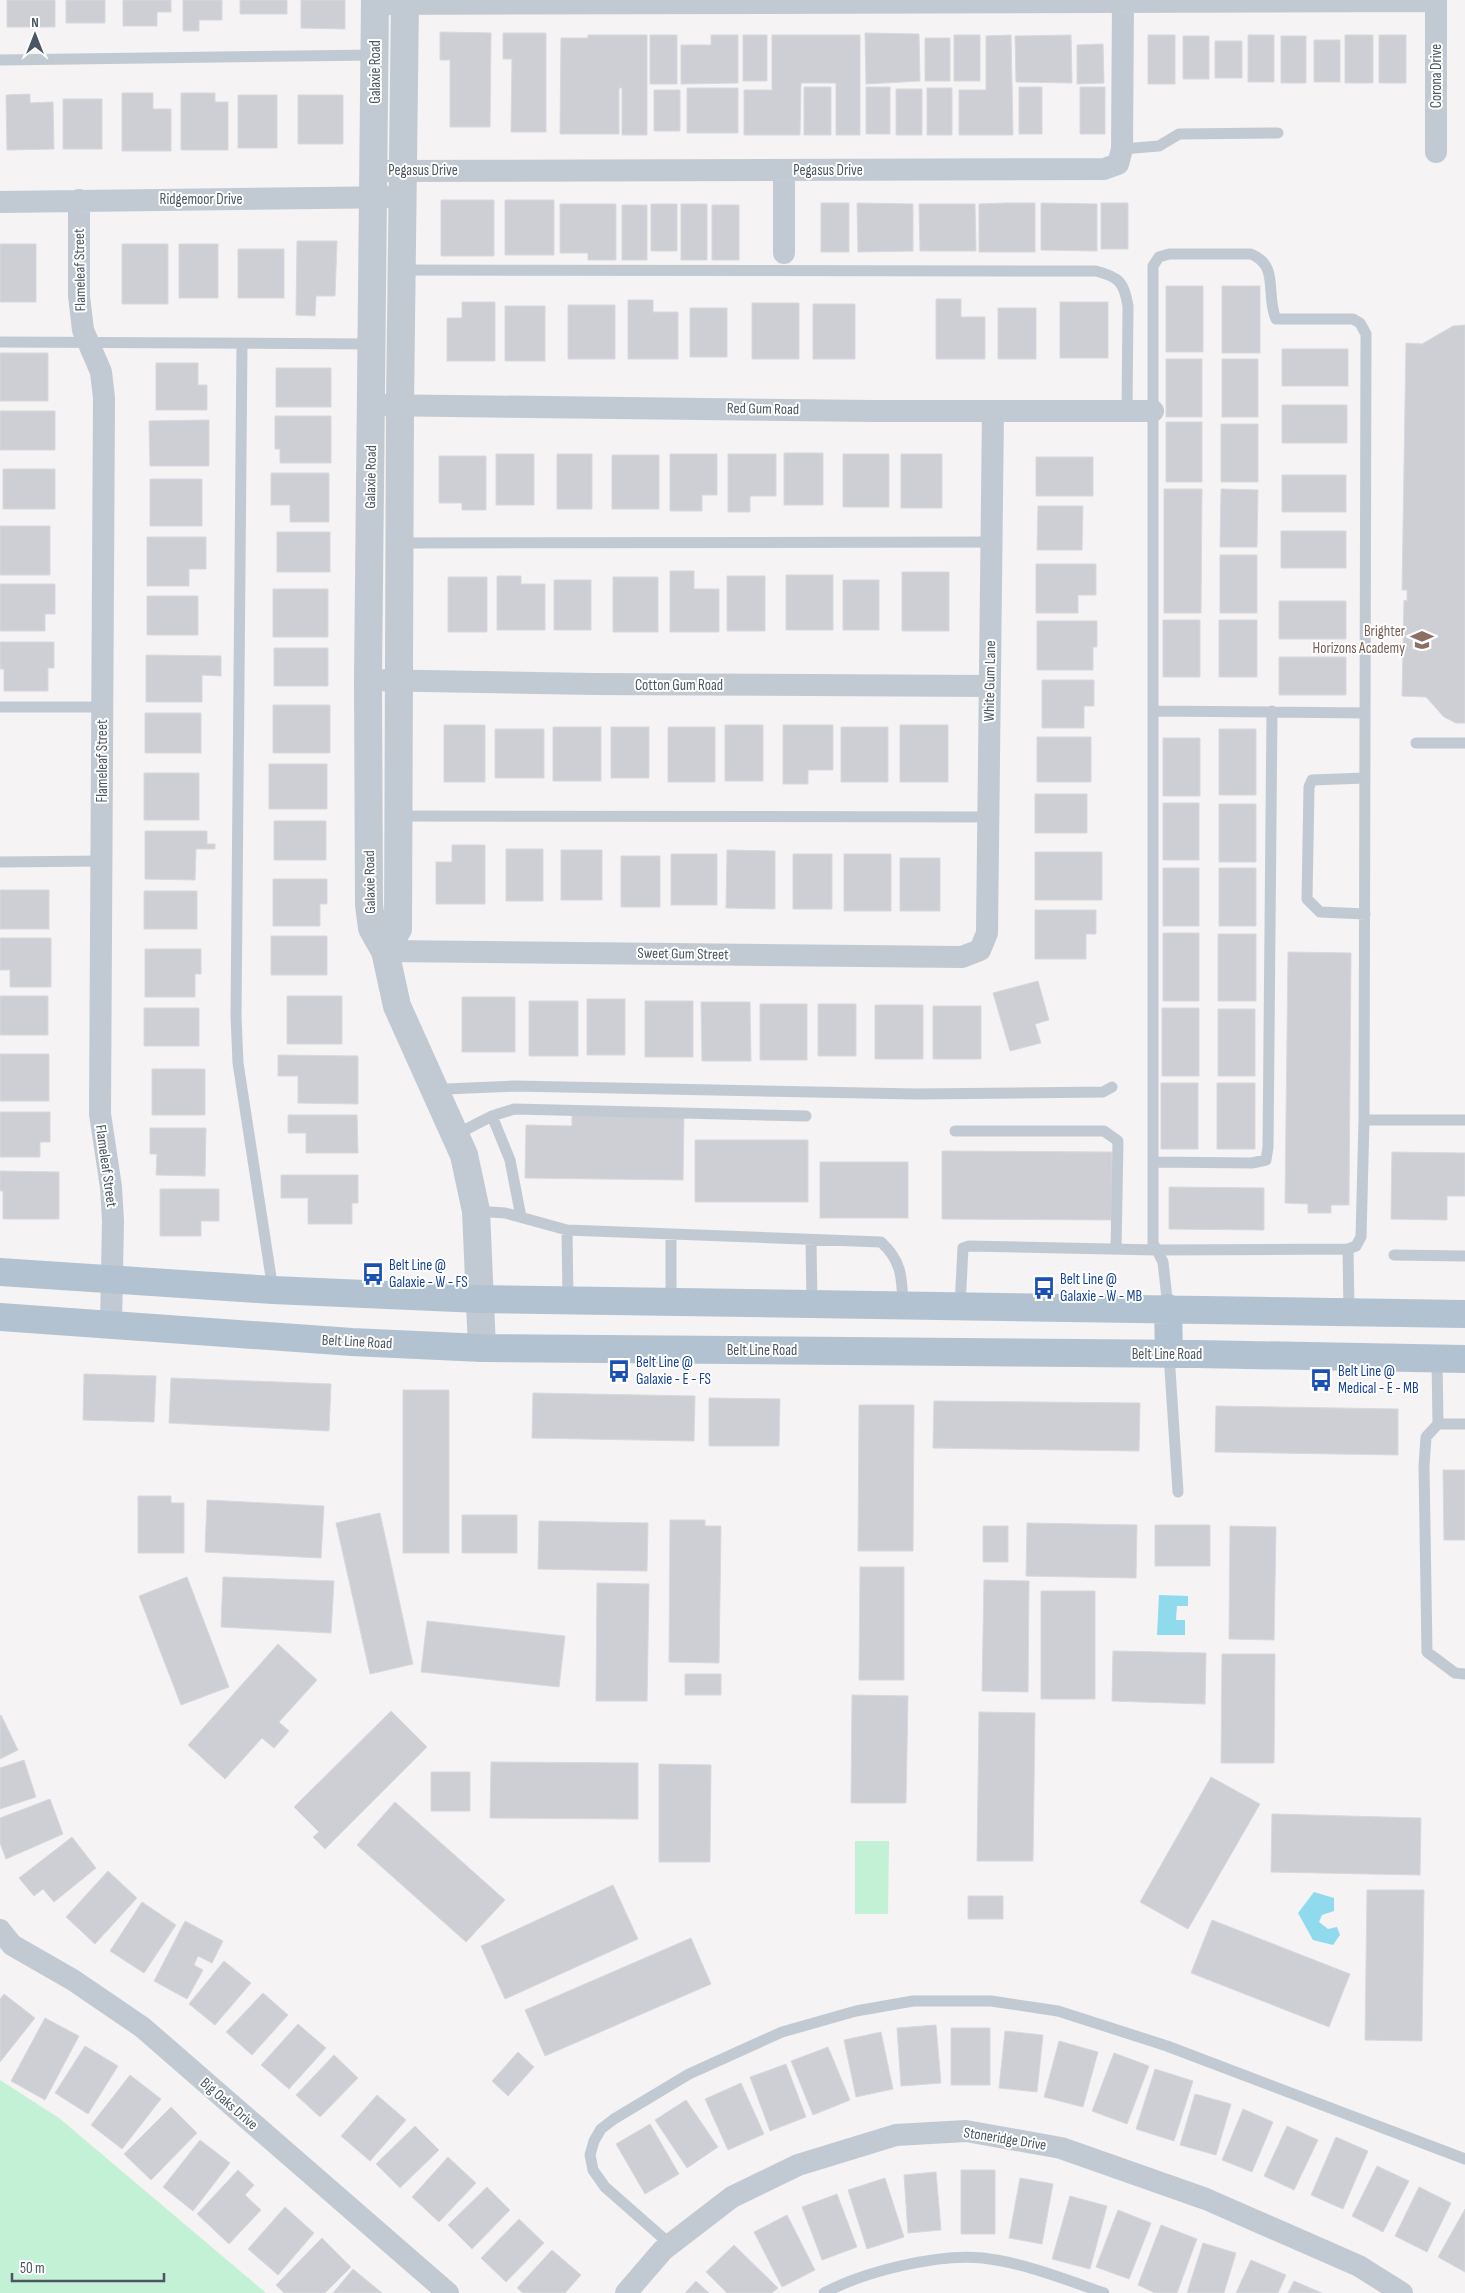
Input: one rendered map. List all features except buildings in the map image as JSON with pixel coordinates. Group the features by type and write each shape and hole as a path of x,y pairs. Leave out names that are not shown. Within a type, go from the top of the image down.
{"main road":[{"path":"0,1272 273,1290 479,1299 1465,1314"},
{"path":"1168,1308 1169,1354"},
{"name":"Belt Line Road","path":"0,1317 352,1342 482,1348 1169,1354 1465,1359"}],"street":[{"path":"375,2 1436,0"},
{"name":"Corona Drive","path":"1436,0 1436,152"},
{"path":"1122,148 1123,1"},
{"name":"Galaxie Road","path":"375,2 375,171 368,680 370,906 372,928 386,951 397,1006 464,1155 476,1211 482,1348"},
{"name":"Galaxie Road","path":"386,951 398,929 400,406 405,2"},
{"name":"Pegasus Drive","path":"375,171 1104,169 1118,164 1122,148"},
{"path":"784,170 784,253"},
{"name":"Ridgemoor Drive","path":"0,202 402,197"},
{"name":"Flameleaf Street","path":"79,200 79,296 83,330 101,372 104,398 100,1114 111,1187 111,1325"},
{"name":"Red Gum Road","path":"372,405 1153,411"},
{"name":"White Gum Lane","path":"980,950 987,933 993,411"},
{"name":"Cotton Gum Road","path":"368,680 990,686"},
{"name":"Sweet Gum Street","path":"386,951 962,957 980,950"},
{"name":"Big Oaks Drive","path":"0,1930 12,1945 73,1980 142,2027 448,2293"},
{"name":"Stoneridge Drive","path":"626,2293 663,2250 732,2197 798,2165 896,2135 966,2130 1061,2148 1206,2199 1359,2266 1402,2293"}],"lane":[{"path":"0,60 375,55"},
{"path":"1122,148 1159,146 1179,134 1278,133"},
{"path":"960,1307 963,1248 969,1246 1156,1250 1348,1249 1356,1246 1361,1237 1364,1120 1366,334 1360,323 1353,319 1276,319 1272,310 1268,266 1260,258 1251,254 1169,254 1159,257 1153,266 1152,1243 1156,1250 1163,1262 1168,1308"},
{"path":"402,270 1096,271 1110,275 1120,281 1126,290 1128,306 1127,411"},
{"path":"0,342 373,344"},
{"path":"242,343 236,1016 238,1063 273,1290"},
{"path":"399,543 992,542"},
{"path":"0,707 102,707"},
{"path":"1153,711 1365,713"},
{"path":"1152,1162 1252,1164 1266,1160 1268,1147 1272,711"},
{"path":"1416,742 1465,743"},
{"path":"1365,778 1312,780 1309,787 1306,899 1320,912 1365,914"},
{"path":"399,816 989,817"},
{"path":"0,862 101,861"},
{"path":"437,1094 446,1090 515,1086 916,1094 1103,1092 1112,1087"},
{"path":"455,1135 492,1116 514,1110 806,1116"},
{"path":"492,1116 510,1160 521,1218"},
{"path":"1364,1120 1465,1120"},
{"path":"955,1130 1104,1131 1118,1141 1116,1249"},
{"path":"476,1211 504,1213 567,1230 881,1242 892,1252 902,1274 904,1306"},
{"path":"567,1230 568,1300"},
{"path":"670,1234 670,1302"},
{"path":"811,1240 812,1305"},
{"path":"1348,1249 1349,1312"},
{"path":"1394,1255 1465,1256"},
{"path":"1169,1354 1178,1492"},
{"path":"1437,1359 1438,1424 1426,1437 1424,1466 1427,1652 1455,1673 1465,1674"},
{"path":"1438,1424 1465,1424"},
{"path":"670,2245 605,2187 593,2170 590,2155 594,2141 601,2129 614,2119 689,2074 782,2032 856,2011 913,2001 990,2001 1058,2011 1167,2046 1465,2159"},
{"path":"824,2293 839,2285 914,2264 948,2258 983,2258 1053,2276 1104,2293"}],"green space":[{"path":"855,1841 889,1841 888,1914 855,1914"},
{"path":"0,2080 59,2118 266,2293 0,2293"}],"water":[{"path":"1159,1595 1188,1596 1188,1606 1177,1606 1176,1620 1185,1620 1185,1635 1157,1635"},
{"path":"1314,1892 1334,1898 1334,1911 1322,1915 1319,1922 1328,1929 1337,1927 1340,1935 1333,1945 1313,1940 1298,1913"}],"place":[{"name":"Brighter Horizons Academy","path":"1422,640"},
{"name":"Belt Line @ Galaxie - W - FS","path":"373,1274"},
{"name":"Belt Line @ Galaxie - W - MB","path":"1044,1288"},
{"name":"Belt Line @ Galaxie - E - FS","path":"619,1371"},
{"name":"Belt Line @ Medical - E - MB","path":"1321,1380"}]}
